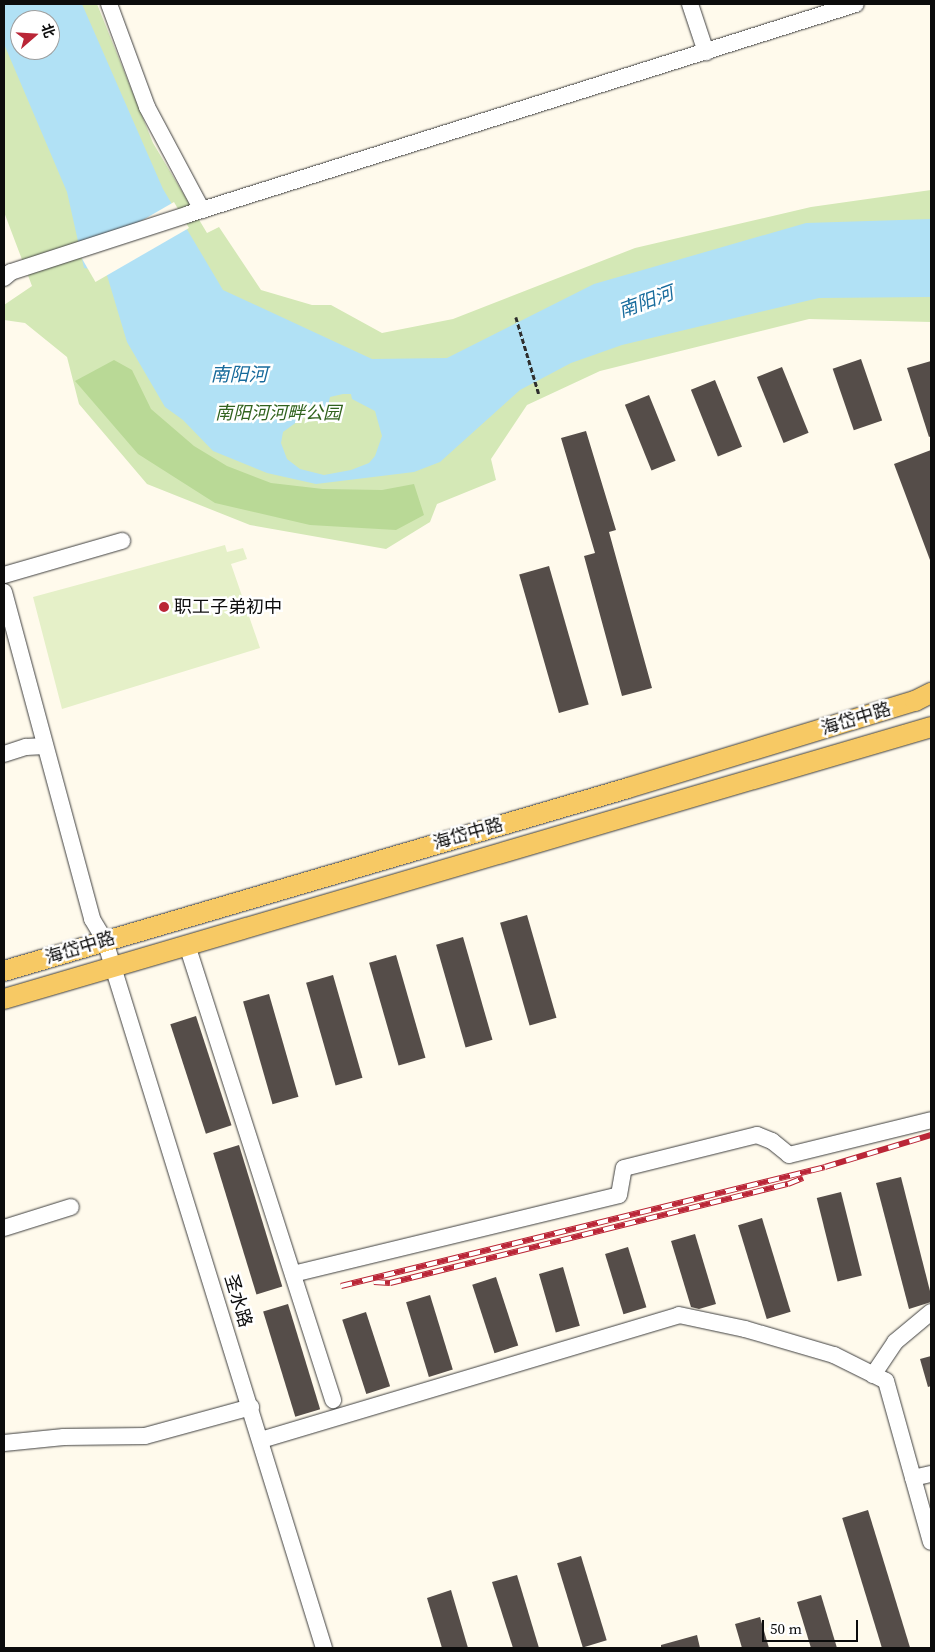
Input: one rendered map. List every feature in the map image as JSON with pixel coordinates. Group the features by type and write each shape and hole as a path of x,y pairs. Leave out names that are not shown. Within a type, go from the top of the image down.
{"main road":[{"name":"海岱中路","path":"4,971 638,785 915,701 931,693"},
{"name":"海岱中路","path":"4,999 931,727"}],"street":[{"path":"109,4 147,107 195,212"},
{"path":"690,4 706,52"},
{"path":"7,275 195,212 856,4"},
{"path":"4,575 122,541"},
{"name":"圣水路","path":"4,592 92,919 105,941 251,1407 324,1648"},
{"path":"4,754 26,747 46,746"},
{"path":"187,945 333,1400"},
{"path":"293,1274 619,1195 624,1168 757,1135 772,1141 789,1155 931,1120"},
{"path":"4,1228 71,1207"},
{"path":"873,1375 896,1342 931,1312"},
{"path":"261,1440 679,1315 745,1329 834,1355 886,1381 931,1542"},
{"path":"4,1444 64,1437 145,1436 251,1407"},
{"path":"913,1478 931,1474"}],"path":[{"path":"516,317 540,394"}],"green space":[{"name":"南阳河河畔公园","path":"4,4 97,4 153,143 207,233 219,227 261,290 312,305 331,305 382,333 453,319 635,248 811,207 931,190 931,322 809,319 600,371 527,405 491,459 496,480 437,504 430,522 386,549 250,525 147,484 79,404 67,357 25,323 4,320 4,305 32,286 4,212"},
{"path":"114,360 132,370 151,409 194,446 227,466 271,483 323,489 382,490 414,484 424,515 396,530 310,525 215,503 138,454 75,381"},
{"path":"225,545 227,552 243,548 247,559 231,564 260,648 62,709 33,597"}],"water":[{"name":"南阳河","path":"4,4 82,4 163,189 223,290 372,359 447,358 594,284 806,223 931,219 931,297 819,298 622,345 571,363 520,390 440,462 414,472 316,484 267,473 213,451 183,420 165,407 127,342 106,272 84,268 67,192 11,60 60,60 60,10 10,10 10,58 4,44","holes":["351,394 352,399 375,411 382,436 375,456 369,463 351,470 324,475 300,469 287,459 281,443 283,432 305,416 326,415 330,397"]}],"pier":[{"path":"174,202 189,228 95,282 80,256"}],"building":[{"path":"861,359 882,420 854,430 833,369"},
{"path":"931,361 931,436 929,437 907,368"},
{"path":"782,367 809,433 784,443 757,377"},
{"path":"715,380 742,447 718,456 691,390"},
{"path":"649,395 676,461 651,471 625,405"},
{"path":"586,431 616,530 609,532 652,688 622,696 584,556 595,553 561,438"},
{"path":"931,450 931,559 930,560 894,464"},
{"path":"549,566 589,704 559,713 519,575"},
{"path":"527,915 556,1018 530,1026 500,923"},
{"path":"463,937 492,1040 466,1048 436,945"},
{"path":"396,955 425,1058 399,1066 369,963"},
{"path":"333,975 362,1078 336,1086 306,983"},
{"path":"269,994 298,1097 273,1104 243,1001"},
{"path":"196,1016 232,1125 206,1134 170,1024"},
{"path":"239,1145 282,1287 256,1294 213,1153"},
{"path":"901,1177 931,1295 931,1302 909,1309 876,1183"},
{"path":"841,1192 862,1275 838,1281 817,1198"},
{"path":"762,1218 791,1312 767,1319 738,1225"},
{"path":"695,1234 716,1304 699,1309 691,1307 671,1241"},
{"path":"628,1247 646,1307 623,1314 605,1254"},
{"path":"563,1267 580,1326 556,1333 539,1274"},
{"path":"496,1277 518,1345 494,1353 472,1285"},
{"path":"430,1295 453,1370 429,1377 406,1302"},
{"path":"288,1304 320,1409 295,1417 263,1312"},
{"path":"366,1312 390,1386 366,1394 342,1320"},
{"path":"931,1356 931,1386 928,1387 920,1359"},
{"path":"868,1510 910,1648 882,1648 842,1518"},
{"path":"581,1556 607,1640 583,1647 557,1563"},
{"path":"517,1575 539,1648 513,1648 492,1582"},
{"path":"451,1590 468,1648 442,1648 427,1598"},
{"path":"821,1595 837,1648 811,1648 797,1602"},
{"path":"760,1617 769,1648 742,1648 735,1624"},
{"path":"697,1635 700,1648 661,1648 661,1645"}],"railway":[{"path":"341,1286 825,1167 931,1135"},
{"path":"374,1282 390,1283 788,1184 803,1178"}],"place":[{"name":"职工子弟初中","path":"164,607"}]}
